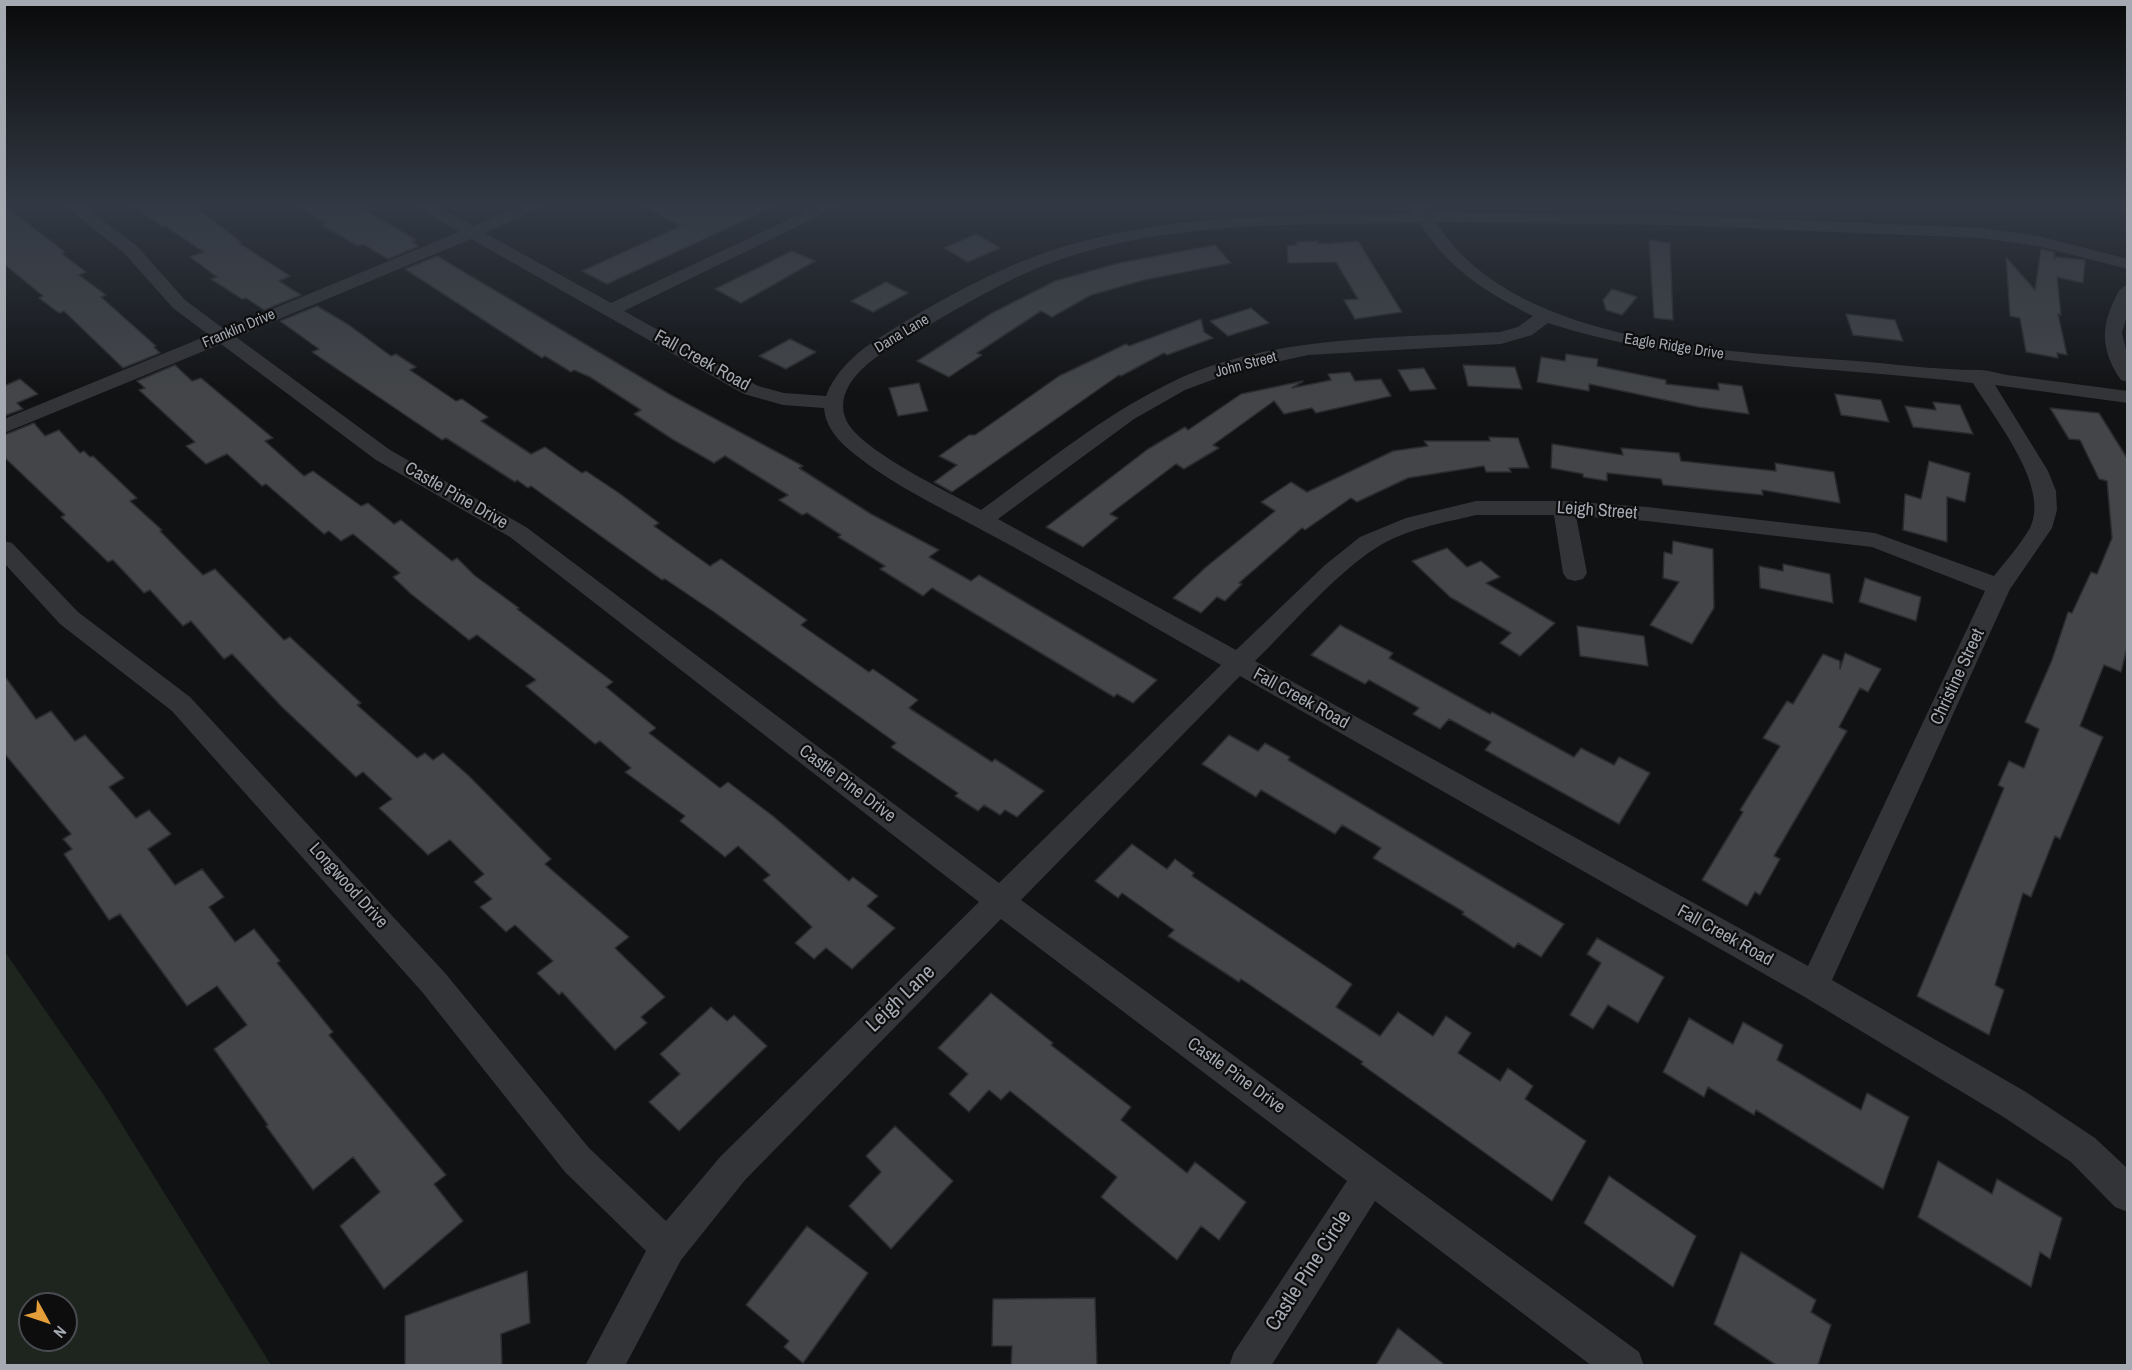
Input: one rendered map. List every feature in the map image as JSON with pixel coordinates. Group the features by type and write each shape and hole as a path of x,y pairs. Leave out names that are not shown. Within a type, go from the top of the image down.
{"street":[{"name":"Castle Pine Drive","path":"147,268 179,304 224,335 383,455 518,532 1001,902 1625,1365"},
{"name":"Franklin Drive","path":"4,427 386,268"},
{"name":"Fall Creek Road","path":"535,268 751,390 783,399 832,403 840,429 858,447 981,521 1814,986 2014,1104 2083,1150 2127,1194"},
{"path":"611,310 700,268"},
{"name":"Dana Lane","path":"832,403 835,391 863,358 996,279 1024,268"},
{"name":"Eagle Ridge Drive","path":"1467,268 1490,286 1547,315 1619,338 1673,350 1979,376 2127,381"},
{"path":"2127,290 2112,327 2112,340 2127,376"},
{"name":"John Street","path":"981,521 1127,415 1178,386 1230,367 1308,349 1501,338 1525,331 1547,315"},
{"name":"Eagle Ridge Drive","path":"1979,376 2127,397"},
{"name":"Christine Street","path":"1814,986 1999,587 2041,528 2046,510 2045,491 2037,471 1979,376"},
{"name":"Leigh Street","path":"1238,663 1333,571 1368,542 1414,523 1476,508 1564,508 1647,514 1875,540 1999,587"},
{"path":"1564,508 1575,573"},
{"name":"Longwood Drive","path":"4,548 69,618 181,705 434,983 577,1160 668,1247"},
{"name":"Leigh Lane","path":"604,1365 668,1247 733,1168 863,1035 1001,902 1238,663"},
{"name":"Castle Pine Circle","path":"1248,1365 1371,1176"}],"shaded area":[{"path":"5,952 103,1094 271,1365 5,1365"}],"building":[{"path":"9,268 81,268 86,272 79,275 106,295 101,297 156,346 154,347 160,353 123,368 64,311 59,313 39,298 43,296"},
{"path":"205,268 278,268 290,276 279,281 301,295 264,310 211,279 217,277"},
{"path":"457,268 671,395 803,466 799,468 871,514 939,550 929,557 971,581 979,575 1157,680 1133,703 1117,694 1114,697 932,588 923,596 880,569 885,566 838,537 841,535 807,513 802,515 779,500 788,495 725,456 714,463 672,439 634,414 641,410 590,377 574,370 571,372 545,356 542,358 405,269"},
{"path":"589,268 642,268 607,284 582,271"},
{"path":"758,268 803,268 741,303 715,289"},
{"path":"1101,268 1206,268 1144,280 1091,295 1052,317 1041,311 977,353 982,355 949,377 917,361 992,313 1055,281"},
{"path":"1340,268 1375,268 1402,312 1355,319 1344,300 1358,299"},
{"path":"1651,268 1671,268 1673,320 1654,318"},
{"path":"2007,268 2016,268 2035,290 2038,268 2084,268 2083,283 2057,277 2061,315 2058,314 2067,355 2057,353 2058,358 2026,352 2020,318 2010,316"},
{"path":"886,282 908,293 873,312 851,301"},
{"path":"1612,289 1637,297 1622,315 1606,310 1603,300"},
{"path":"317,306 349,325 391,356 396,354 416,367 410,370 456,401 462,399 488,417 481,421 531,454 545,447 582,473 586,471 619,493 659,523 654,526 710,566 721,559 807,620 801,625 869,672 873,669 918,700 909,708 992,762 995,759 1044,791 1017,817 1005,810 1000,815 984,805 978,811 955,796 958,793 891,747 896,743 714,612 665,579 662,580 531,486 528,488 517,480 515,482 446,438 442,440 312,352 319,349 280,321"},
{"path":"1251,308 1269,323 1228,336 1210,321"},
{"path":"1846,314 1895,320 1903,341 1853,335"},
{"path":"1201,319 1204,332 1213,338 1167,355 1164,353 1119,375 952,492 934,482 957,465 939,456 969,435 975,435 1059,376 1126,344 1129,346"},
{"path":"790,339 816,352 786,369 759,356"},
{"path":"1566,354 1598,359 1597,366 1666,380 1666,384 1719,390 1718,383 1742,386 1749,414 1698,407 1589,384 1589,391 1537,382 1541,357 1565,361"},
{"path":"175,365 192,381 201,378 273,438 265,441 304,476 313,471 361,506 368,503 394,524 401,520 452,561 457,558 474,575 613,682 606,687 656,728 649,733 720,788 728,782 773,816 849,881 853,877 878,896 867,906 895,928 852,969 826,948 814,959 795,943 812,927 763,880 770,875 738,846 725,857 680,821 685,816 625,772 631,768 600,741 595,744 526,686 536,680 477,635 469,640 411,594 393,577 400,573 353,534 341,541 329,531 324,534 266,484 262,486 227,454 206,464 186,446 195,442 139,390 145,388 137,381"},
{"path":"1463,365 1515,367 1522,389 1468,386"},
{"path":"1424,368 1436,389 1410,391 1398,370"},
{"path":"1350,372 1355,381 1381,379 1391,396 1316,413 1312,408 1284,414 1274,401 1213,445 1219,448 1184,469 1176,464 1110,514 1118,518 1083,547 1046,527 1148,449 1185,427 1188,430 1241,394 1303,381 1292,388 1331,380 1328,374"},
{"path":"20,379 38,394 17,403 23,409 4,416 4,386"},
{"path":"919,383 928,411 898,416 889,388"},
{"path":"1835,394 1881,400 1889,422 1841,415"},
{"path":"1933,402 1960,405 1973,434 1913,427 1905,406 1936,410"},
{"path":"2050,408 2099,413 2127,458 2127,648 2121,672 2104,665 2080,726 2103,737 2060,839 2055,836 2031,897 2023,893 1995,985 2004,990 1989,1035 1917,996 2004,788 1998,785 2009,761 2024,768 2039,729 2025,722 2052,660 2068,612 2072,613 2091,572 2097,574 2112,538 2107,481 2099,479 2080,440 2069,439"},
{"path":"34,423 45,436 59,430 80,453 84,451 90,457 93,456 137,498 130,501 162,530 160,531 203,575 215,569 284,640 290,637 361,703 357,705 417,758 425,753 433,760 443,753 469,776 551,859 545,864 629,937 615,948 665,997 641,1017 647,1023 615,1050 562,992 559,995 537,973 553,961 515,925 506,932 480,907 492,899 474,882 484,874 450,840 428,855 379,808 392,799 363,772 356,777 282,707 232,654 224,659 191,621 183,626 150,590 144,593 113,560 108,562 61,517 65,515 4,457 4,435"},
{"path":"1489,437 1518,438 1529,468 1509,468 1511,472 1486,472 1484,466 1408,478 1357,502 1351,498 1305,530 1302,528 1239,583 1242,584 1225,601 1217,597 1201,613 1173,598 1206,567 1275,511 1261,502 1291,482 1307,492 1393,451 1428,446 1424,441 1490,441"},
{"path":"1552,444 1623,455 1621,448 1679,453 1681,461 1776,471 1775,463 1834,472 1840,503 1762,490 1763,495 1663,485 1661,479 1607,473 1607,481 1583,477 1583,474 1551,468"},
{"path":"1929,461 1970,473 1965,502 1947,497 1947,542 1903,530 1905,494 1921,499"},
{"path":"1673,541 1713,549 1714,608 1692,644 1650,625 1679,582 1663,578 1664,552 1672,554"},
{"path":"1447,548 1467,567 1481,561 1500,577 1486,583 1555,623 1520,656 1500,643 1511,633 1450,597 1412,561"},
{"path":"1783,564 1830,574 1833,603 1760,588 1759,566 1783,571"},
{"path":"1865,578 1921,597 1916,621 1859,602"},
{"path":"1340,625 1393,653 1389,658 1574,757 1581,748 1614,765 1619,757 1650,773 1619,824 1485,750 1491,742 1449,719 1440,729 1413,714 1419,708 1369,680 1365,684 1311,655"},
{"path":"1577,626 1644,636 1648,666 1580,656"},
{"path":"1845,653 1881,669 1868,692 1860,688 1839,727 1847,731 1774,856 1780,859 1760,895 1755,892 1747,906 1702,880 1743,812 1740,810 1780,746 1763,738 1787,701 1793,704 1823,654 1840,661 1840,669"},
{"path":"4,675 36,719 51,711 75,741 85,735 124,778 109,787 136,818 149,810 171,834 148,849 175,885 202,869 224,897 209,907 235,942 254,929 280,961 277,963 333,1032 329,1035 446,1175 434,1184 463,1221 384,1289 340,1226 380,1192 353,1157 313,1190 214,1049 247,1025 217,986 187,1006 120,914 109,920 64,854 72,849 63,839 71,834 4,753"},
{"path":"1229,735 1258,751 1265,743 1290,757 1288,760 1564,924 1541,957 1518,943 1514,948 1462,914 1464,912 1373,858 1381,848 1342,825 1335,834 1261,790 1256,797 1202,764"},
{"path":"1132,844 1167,869 1175,859 1194,873 1192,876 1352,984 1336,1007 1380,1036 1398,1012 1433,1036 1446,1016 1471,1033 1458,1053 1500,1081 1508,1068 1533,1086 1525,1099 1586,1141 1552,1201 1361,1064 1363,1062 1241,979 1239,982 1168,936 1174,930 1122,893 1118,898 1095,881"},
{"path":"1597,938 1664,977 1638,1023 1608,1005 1593,1029 1570,1015 1601,963 1587,954"},
{"path":"991,993 1053,1043 1051,1045 1131,1107 1121,1120 1187,1173 1195,1162 1246,1202 1219,1240 1201,1226 1177,1260 1101,1197 1117,1177 1010,1091 1001,1100 989,1090 969,1112 949,1094 968,1074 938,1048"},
{"path":"711,1007 727,1021 734,1015 767,1046 679,1131 649,1102 680,1074 660,1054"},
{"path":"1689,1018 1733,1044 1743,1022 1783,1045 1777,1060 1861,1110 1867,1093 1909,1117 1883,1189 1756,1110 1754,1115 1708,1087 1704,1097 1663,1072"},
{"path":"895,1126 953,1181 891,1249 849,1206 881,1172 866,1156"},
{"path":"1938,1161 1992,1194 1997,1179 2062,1218 2050,1259 2040,1252 2031,1287 1918,1217"},
{"path":"1609,1176 1696,1236 1673,1287 1584,1223"},
{"path":"807,1226 868,1273 803,1363 784,1347 789,1341 746,1305"},
{"path":"1741,1252 1816,1300 1811,1312 1831,1325 1818,1365 1776,1365 1714,1324"},
{"path":"527,1271 530,1323 501,1334 502,1365 405,1365 405,1316"},
{"path":"1095,1298 1097,1365 1011,1365 1012,1346 992,1346 993,1299"},
{"path":"1398,1328 1445,1365 1376,1365"}]}
